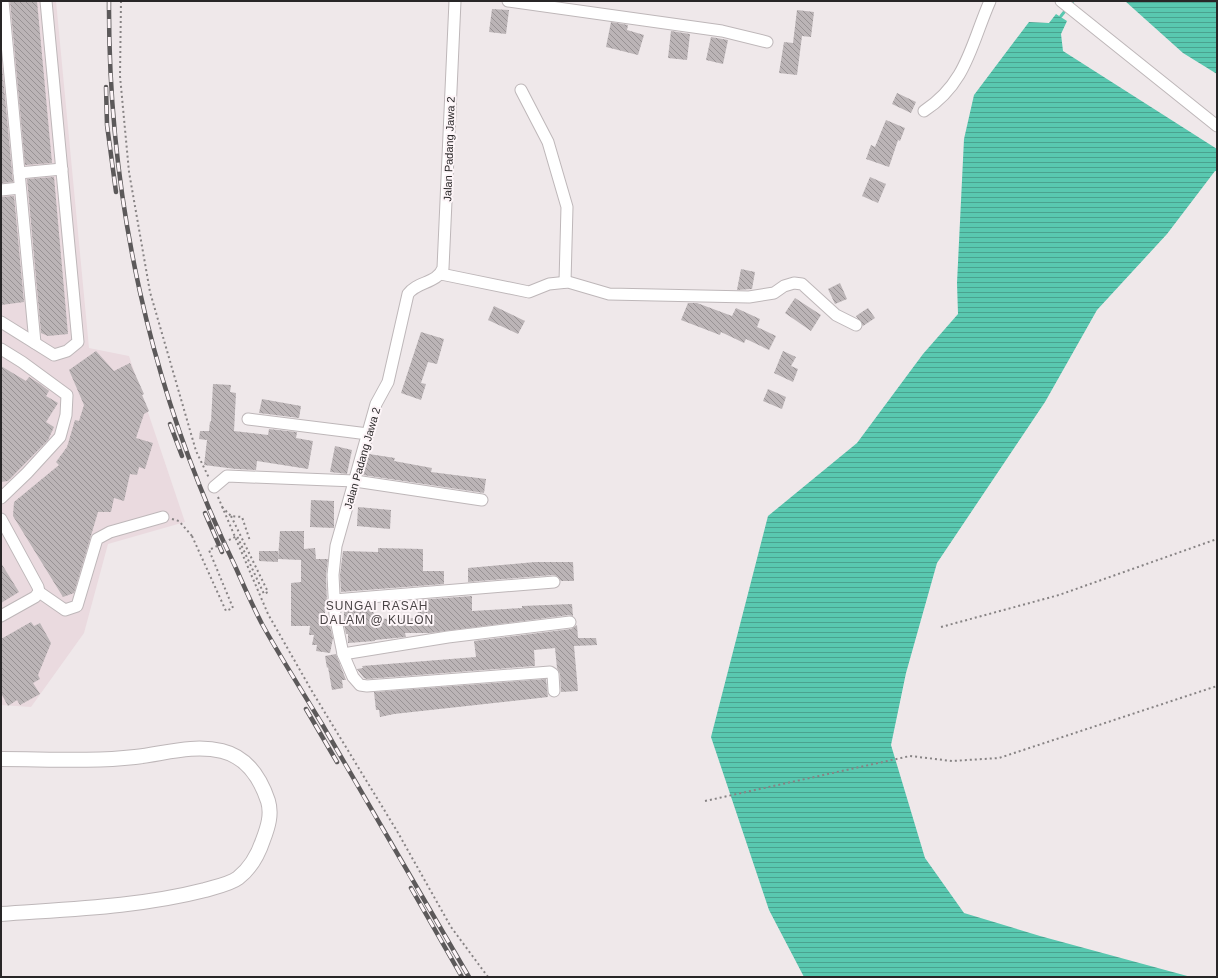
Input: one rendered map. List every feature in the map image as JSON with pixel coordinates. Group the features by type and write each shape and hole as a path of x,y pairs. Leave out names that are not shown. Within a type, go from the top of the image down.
{"main road":[{"path":"1,759 71,760 135,757 199,747 223,751 243,760 254,771 264,788 270,809 268,829 258,854 250,866 236,879 176,898 87,908 1,914"}],"street":[{"path":"3,1 5,60 19,173 35,343"},
{"path":"1,322 54,355 67,351 78,342 46,1"},
{"name":"Jalan Padang Jawa 2","path":"455,1 443,268 441,274 436,278 412,289 408,294 388,382 376,404 336,546 333,575 335,615 343,654 353,677 360,685 367,686 550,672 553,674 554,691"},
{"path":"508,1 722,30 767,42"},
{"path":"924,111 948,93 957,80 968,59 981,19 990,1"},
{"path":"1061,1 1217,126"},
{"path":"521,90 548,142 567,207 565,282"},
{"path":"19,173 62,169"},
{"path":"1,190 20,188"},
{"path":"441,274 529,292 549,284 565,282 610,294 749,297 774,294 784,286 794,283 802,284 836,315 856,324"},
{"path":"1,349 22,362 67,395 66,415 60,437 27,473 1,498"},
{"path":"248,419 368,434"},
{"path":"214,487 226,476 355,481 482,500"},
{"path":"37,595 65,610 77,606 97,539 110,532 163,517"},
{"path":"1,519 38,586 37,595"},
{"path":"334,600 554,582"},
{"path":"1,616 37,595"},
{"path":"343,654 464,635 570,622"}],"path":[{"path":"121,1 120,76 129,172 150,292 196,451 214,487 268,614 398,831 451,927 488,977"},
{"path":"163,517 179,520 192,536 226,611 233,608 209,550 237,536 264,594 268,592 231,516 221,506"},
{"path":"231,516 242,517 250,541"},
{"path":"941,627 1059,595 1217,539"},
{"path":"705,801 910,756 952,761 999,758 1217,686"}],"shaded area":[{"path":"1,1 56,1 89,348 129,356 185,522 108,544 84,633 31,707 1,705"},
{"path":"1125,1 1217,1 1217,74 1183,53"},
{"path":"1056,14 1067,21 1061,34 1063,51 1217,149 1217,171 1215,171 1167,234 1097,310 1045,402 937,563 906,673 891,745 925,858 964,913 1040,936 1191,977 804,977 769,910 711,737 768,516 857,443 923,354 958,314 957,283 964,139 974,95 1029,22 1049,23"}],"building":[{"path":"10,1 37,1 52,163 25,165"},
{"path":"492,9 509,10 506,34 489,32"},
{"path":"797,10 814,12 811,37 802,36 797,75 779,73 784,42 793,43"},
{"path":"611,22 628,25 627,30 644,35 638,55 606,47"},
{"path":"671,31 690,34 687,60 668,58"},
{"path":"711,37 728,40 723,64 706,60"},
{"path":"1,55 13,182 1,183"},
{"path":"897,93 916,102 911,113 892,104"},
{"path":"886,120 905,128 900,141 898,140 889,167 866,159 871,145 875,147"},
{"path":"54,177 68,334 48,336 41,333 27,179"},
{"path":"870,177 886,184 878,203 862,196"},
{"path":"14,196 24,302 1,305 1,197"},
{"path":"741,269 755,272 752,289 737,290"},
{"path":"840,283 847,299 835,304 828,289"},
{"path":"795,298 821,315 811,331 785,313"},
{"path":"688,303 697,303 732,316 736,308 760,319 757,327 776,336 769,350 746,339 744,343 721,332 720,335 681,320"},
{"path":"494,306 525,321 518,334 488,320"},
{"path":"868,308 875,318 863,326 856,316"},
{"path":"421,332 444,339 437,364 428,362 421,383 426,384 421,400 401,393"},
{"path":"96,351 114,371 130,363 144,394 142,395 149,411 144,414 136,438 153,443 145,469 139,467 137,475 130,474 124,501 114,498 111,512 98,512 74,593 63,597 13,516 14,502 59,465 56,462 67,447 75,420 79,421 84,405 69,370"},
{"path":"783,351 796,357 791,366 798,369 793,382 774,373"},
{"path":"1,366 26,381 29,377 40,384 49,391 46,396 58,403 46,422 54,427 48,440 8,481 1,482"},
{"path":"213,384 231,385 230,392 236,393 234,431 268,435 269,429 297,432 296,438 313,441 308,469 257,461 256,470 204,465 207,440 199,439 200,431 209,431 210,421 211,422"},
{"path":"768,389 786,397 782,409 763,401"},
{"path":"262,399 301,406 299,418 259,413"},
{"path":"335,446 352,450 347,474 330,472"},
{"path":"369,454 395,458 394,461 432,468 431,472 486,479 484,493 363,475"},
{"path":"311,500 334,501 334,528 310,527"},
{"path":"358,507 391,510 390,529 357,526"},
{"path":"280,531 304,531 304,549 315,548 316,559 328,559 326,575 327,603 324,622 329,622 333,638 330,653 316,651 317,645 312,645 314,635 309,635 310,626 291,626 291,583 301,582 301,560 278,559"},
{"path":"378,548 423,549 423,571 444,571 444,584 341,592 340,575 343,551 378,552"},
{"path":"259,551 278,551 278,562 259,561"},
{"path":"535,562 573,562 574,581 561,581 557,576 553,575 468,582 468,568"},
{"path":"1,563 19,592 1,603"},
{"path":"472,596 472,611 522,608 522,606 572,604 573,616 569,615 430,633 405,633 406,637 348,643 348,634 346,634 344,624 344,606 373,604 374,619 418,618 417,600"},
{"path":"31,622 34,626 40,623 51,643 38,675 40,679 33,683 40,694 20,705 17,700 8,706 1,693 1,639"},
{"path":"577,625 578,638 596,638 597,645 574,646 578,691 561,692 560,674 557,668 555,648 534,650 535,666 367,679 364,678 357,669 363,668 362,666 476,657 474,641 571,629"},
{"path":"336,654 346,680 342,680 343,688 332,690 325,656"},
{"path":"546,679 548,697 394,714 380,717 379,710 376,710 374,692"}],"waterway":[{"path":"1061,16 1073,1"}],"railway":[{"path":"109,1 111,74 116,147 126,219 140,291 158,362 179,431 205,499 262,624 469,977"},
{"path":"106,87 107,125 116,192"},
{"path":"170,424 182,456"},
{"path":"205,513 222,552"},
{"path":"306,709 337,762"},
{"path":"411,888 462,977"}],"district":[{"name":"SUNGAI RASAH DALAM @ KULON","path":"377,613"}]}
